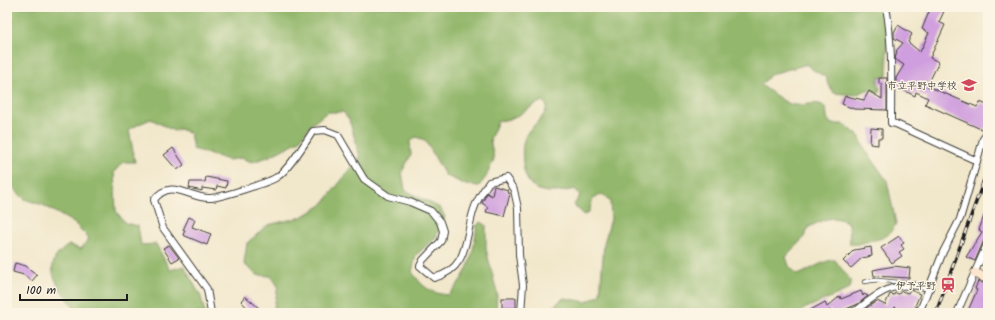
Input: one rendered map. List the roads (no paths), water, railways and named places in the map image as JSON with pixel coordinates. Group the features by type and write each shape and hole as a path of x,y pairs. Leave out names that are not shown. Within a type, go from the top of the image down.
{"main road":[{"path":"975,273 988,279"}],"street":[{"path":"886,7 890,27 889,42 892,51 890,64 891,123 977,161"},
{"path":"212,313 207,289 163,228 154,200 165,190 178,190 210,198 278,177 313,131 326,130 338,135 364,179 388,196 410,202 431,211 440,222 443,231 441,241 422,260 420,266 434,278 446,275 454,268 462,256 474,208 489,182 506,178 514,190 518,208 519,255 523,285 521,313"},
{"path":"919,313 943,252 960,219 983,139 988,132"},
{"path":"957,313 988,242"},
{"path":"846,313 857,310 876,294 886,289 913,285 930,288"},
{"path":"857,310 863,313"}],"lane":[{"path":"864,282 876,280 910,283 913,285"}],"railway":[{"path":"936,313 988,169"}],"place":[{"name":"市立平野中学校","path":"969,85"},
{"name":"伊予平野","path":"948,285"}]}
